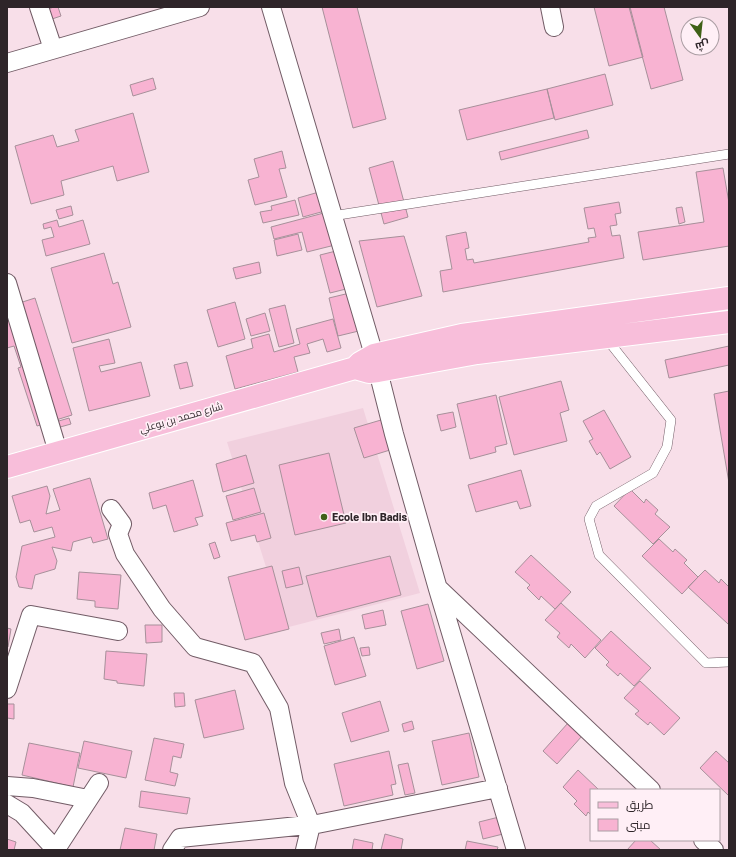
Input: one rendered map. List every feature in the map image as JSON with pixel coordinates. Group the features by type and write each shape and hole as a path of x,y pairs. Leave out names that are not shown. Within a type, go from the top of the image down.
{"main road":[{"path":"376,363 462,335 729,298"},
{"path":"376,363 477,353 729,322"},
{"name":"شارع محمد بن بوعلي","path":"7,467 354,368 369,372 376,363"}],"street":[{"path":"39,7 53,49"},
{"path":"7,63 200,7"},
{"path":"271,7 376,363 394,434 438,589 516,850"},
{"path":"550,7 554,27"},
{"path":"7,282 58,452"},
{"path":"111,509 122,524 118,534 125,554 162,609 195,647 253,663 280,708 294,783 311,825 304,850"},
{"path":"438,589 650,789"},
{"path":"7,689 31,615 118,631"},
{"path":"7,804 22,813 56,849 99,783"},
{"path":"7,786 33,788 88,799"},
{"path":"172,850 180,838 311,825 498,788"},
{"path":"704,841 714,850"}],"lane":[{"path":"332,216 729,154"},
{"path":"604,337 671,420 667,447 653,473 596,506 589,519 599,555 706,663 729,662"}],"shaded area":[{"name":"Ecole Ibn Badis","path":"363,408 420,593 285,628 227,442"}],"building":[{"path":"58,7 61,16 40,23 36,13"},
{"path":"322,7 357,7 386,119 353,128"},
{"path":"594,7 630,7 643,57 609,66"},
{"path":"629,7 664,7 683,80 651,89"},
{"path":"605,74 613,105 555,120 547,89"},
{"path":"153,78 156,89 133,96 130,85"},
{"path":"547,89 554,118 467,140 459,110"},
{"path":"133,113 149,172 117,181 113,166 61,181 64,195 31,204 15,146 53,135 57,147 79,141 75,130"},
{"path":"587,130 589,138 501,160 499,152"},
{"path":"282,151 286,168 279,169 287,197 255,205 248,180 259,177 254,159"},
{"path":"393,161 408,217 384,224 369,168"},
{"path":"723,168 729,203 729,246 643,260 638,232 704,222 696,172"},
{"path":"326,190 332,209 303,217 298,198"},
{"path":"295,200 299,215 263,223 260,212 272,210 271,206"},
{"path":"619,202 621,213 615,214 617,225 610,226 612,236 620,235 624,258 443,292 440,271 452,269 446,236 466,232 469,248 465,249 467,260 473,259 474,263 589,242 588,238 596,237 594,228 588,229 584,208"},
{"path":"71,206 73,215 59,219 56,210"},
{"path":"682,207 685,222 679,224 676,208"},
{"path":"335,210 343,243 307,252 302,232 274,239 271,227"},
{"path":"57,220 59,227 83,220 90,244 46,256 42,240 54,237 51,227 44,229 43,224"},
{"path":"298,234 302,250 277,256 274,240"},
{"path":"404,236 422,296 377,307 359,241"},
{"path":"348,248 358,286 330,293 320,255"},
{"path":"104,253 113,284 118,282 131,327 72,343 51,268"},
{"path":"259,262 261,273 236,279 233,268"},
{"path":"358,291 367,329 338,336 329,298"},
{"path":"35,298 72,415 37,426 18,368 21,367 14,346 7,348 7,307"},
{"path":"235,302 245,339 218,347 207,310"},
{"path":"285,305 294,343 279,347 269,309"},
{"path":"265,313 270,331 251,336 246,319"},
{"path":"333,319 341,348 327,352 323,339 307,344 310,353 294,357 298,372 235,389 226,356 253,348 251,339 269,334 274,352 300,344 296,329"},
{"path":"109,339 115,363 99,366 101,372 141,362 150,396 89,411 73,348"},
{"path":"729,346 729,365 669,378 665,360"},
{"path":"187,362 193,386 180,389 174,365"},
{"path":"561,381 569,410 560,413 567,441 514,455 499,397"},
{"path":"729,391 729,483 714,394"},
{"path":"496,395 507,444 495,447 496,452 470,459 457,404"},
{"path":"604,410 631,457 610,469 600,452 597,455 589,441 593,439 583,421"},
{"path":"453,412 456,427 441,431 437,415"},
{"path":"69,418 71,424 53,429 52,423"},
{"path":"381,420 390,450 364,458 354,428"},
{"path":"329,453 346,523 295,535 279,465"},
{"path":"246,455 254,483 223,492 216,464"},
{"path":"521,470 531,506 520,509 517,501 476,512 468,485"},
{"path":"90,478 108,539 93,543 91,537 73,542 71,551 52,547 57,561 55,569 35,575 32,589 19,587 16,577 22,546 55,537 52,527 34,532 30,520 20,523 12,496 47,486 50,496 46,514 60,510 53,489"},
{"path":"193,480 203,516 195,518 198,525 174,532 166,505 153,509 149,493"},
{"path":"254,488 261,512 233,520 226,496"},
{"path":"630,489 644,503 646,499 658,510 655,514 670,527 653,544 614,506"},
{"path":"264,513 271,538 257,542 255,535 231,541 226,523"},
{"path":"659,539 673,552 675,549 687,560 684,563 698,577 682,594 642,556"},
{"path":"215,542 220,557 214,559 209,544"},
{"path":"531,555 571,592 555,609 541,596 539,600 527,588 530,585 515,572"},
{"path":"390,556 401,595 317,617 306,576"},
{"path":"272,566 289,629 245,640 228,577"},
{"path":"299,567 303,584 286,588 282,571"},
{"path":"705,570 719,583 721,579 729,587 728,624 688,587"},
{"path":"79,572 121,575 118,609 95,607 95,601 77,599"},
{"path":"561,603 601,640 585,658 571,644 569,648 557,637 560,633 545,620"},
{"path":"428,604 444,661 417,669 401,611"},
{"path":"383,610 386,625 365,629 362,615"},
{"path":"145,625 162,625 162,642 146,643"},
{"path":"7,628 11,629 8,647 7,647"},
{"path":"339,629 341,640 324,644 321,633"},
{"path":"611,631 651,668 634,686 620,673 618,676 606,665 609,662 595,648"},
{"path":"354,637 366,676 335,685 324,646"},
{"path":"369,647 370,655 362,656 360,648"},
{"path":"106,651 147,654 144,686 117,683 117,681 104,679"},
{"path":"640,681 680,718 664,735 650,722 648,725 635,714 639,711 624,698"},
{"path":"235,690 244,729 204,738 195,700"},
{"path":"174,693 184,693 185,706 175,707"},
{"path":"380,701 389,731 351,742 342,713"},
{"path":"7,704 14,704 14,719 7,718"},
{"path":"412,721 414,729 404,732 402,724"},
{"path":"568,723 582,736 557,764 543,751"},
{"path":"469,733 479,777 442,785 432,741"},
{"path":"154,738 184,744 181,758 173,756 170,772 178,774 175,786 145,780"},
{"path":"84,741 132,751 126,778 78,768"},
{"path":"29,743 80,753 73,787 22,775"},
{"path":"389,751 396,784 391,785 393,795 344,806 334,764"},
{"path":"716,751 729,763 729,796 700,768"},
{"path":"408,763 415,793 405,795 398,765"},
{"path":"578,770 598,789 590,789 590,814 588,812 586,816 574,804 577,801 563,787"},
{"path":"141,791 190,798 187,814 139,807"},
{"path":"503,816 507,833 483,839 479,822"},
{"path":"125,828 157,834 154,850 120,850"},
{"path":"385,834 403,839 401,850 381,850"},
{"path":"7,839 16,842 14,850 7,850"},
{"path":"354,839 373,843 372,850 352,850"},
{"path":"467,841 498,847 497,850 465,850"},
{"path":"635,841 651,841 661,850 627,850"}],"place":[{"name":"Ecole Ibn Badis","path":"324,517"}]}
